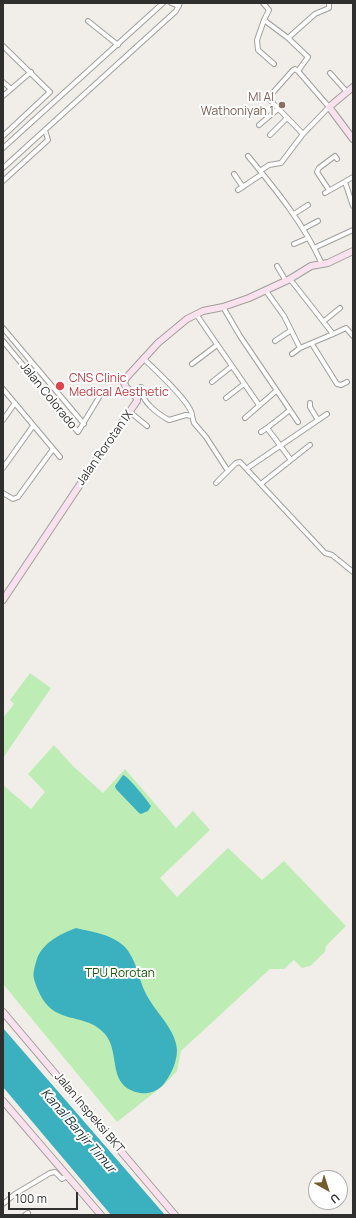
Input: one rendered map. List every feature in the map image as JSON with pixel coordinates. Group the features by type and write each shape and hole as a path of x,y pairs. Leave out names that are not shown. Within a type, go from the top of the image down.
{"street":[{"path":"3,148 163,3"},
{"path":"3,168 176,12 180,5 171,3"},
{"path":"263,3 269,10 264,20 258,40 258,50 274,64"},
{"path":"288,38 315,14 330,5"},
{"path":"264,20 288,38 307,57 308,59 298,71"},
{"path":"88,21 110,37 118,45"},
{"path":"3,46 50,90 50,94 3,136"},
{"path":"303,134 268,99 268,97 294,69 298,71 329,107 353,139"},
{"path":"3,96 31,72"},
{"path":"330,73 347,92"},
{"path":"3,82 11,89"},
{"path":"238,190 268,166 281,163 303,134 329,107 353,86"},
{"path":"259,125 278,109"},
{"path":"270,135 287,118"},
{"path":"3,181 48,140 45,130"},
{"path":"248,156 294,214 322,264"},
{"path":"329,190 317,172 319,168 335,156 337,159"},
{"path":"234,174 243,187"},
{"path":"325,193 353,177"},
{"path":"345,182 353,206"},
{"path":"294,214 308,205"},
{"path":"303,229 318,221"},
{"path":"314,248 341,234 353,230"},
{"path":"294,244 308,238"},
{"name":"Jalan Rorotan IX","path":"3,600 138,400 124,383 126,378 143,358 175,328 196,314 223,307 266,291 311,266 333,261 353,251"},
{"path":"277,266 333,334"},
{"path":"266,291 284,316 290,331 300,348"},
{"path":"223,307 276,391 298,422"},
{"path":"324,322 340,308"},
{"path":"196,314 259,405"},
{"name":"Jalan Colorado","path":"3,328 84,424 78,432 3,341"},
{"path":"292,354 300,348 346,328 353,336"},
{"path":"275,341 290,331"},
{"path":"312,344 337,384 341,385 347,382"},
{"path":"192,364 217,345"},
{"path":"143,358 185,401 192,411 194,424 206,437 228,471"},
{"path":"212,382 232,366"},
{"path":"226,398 244,384"},
{"path":"141,387 141,394 145,401 169,420 186,415 192,416"},
{"path":"3,389 60,456"},
{"path":"245,418 276,391"},
{"path":"84,424 101,394"},
{"path":"3,420 15,403"},
{"path":"310,403 310,407 318,420"},
{"path":"261,432 290,410"},
{"path":"130,412 147,426"},
{"path":"249,467 327,414"},
{"path":"3,468 33,426"},
{"path":"267,428 291,460"},
{"path":"262,483 310,445"},
{"path":"3,493 12,498 18,497 53,449"},
{"path":"216,483 237,462 241,463 325,553 332,555 353,572"},
{"name":"Jalan Inspeksi BKT","path":"3,1012 175,1215"},
{"path":"3,1101 101,1215"},
{"path":"3,1204 15,1194 50,1173 54,1172 62,1179 67,1176"}],"green space":[{"path":"30,673 51,688 3,758 3,718 14,704 10,700"},
{"name":"TPU Rorotan","path":"54,745 73,766 103,793 125,769 176,828 193,811 210,830 160,878 177,897 228,848 262,880 284,861 346,926 326,946 325,952 310,966 302,968 294,960 284,969 270,969 181,1051 177,1071 164,1085 117,1122 3,984 3,785 31,809 45,792 28,774"}],"water":[{"path":"123,775 133,784 151,806 148,811 141,814 139,813 116,789 115,786"},
{"path":"76,928 107,936 124,946 134,962 145,992 173,1035 177,1050 174,1065 162,1086 154,1091 149,1093 140,1093 129,1089 122,1083 118,1076 112,1049 104,1033 96,1026 60,1014 52,1009 44,1002 38,990 34,979 34,974 38,955 52,940"},
{"name":"Kanal Banjir Timur","path":"3,1028 165,1215 111,1215 3,1087"}],"place":[{"name":"MI Al Wathoniyah 1","path":"282,105"},
{"name":"CNS Clinic Medical Aesthetic","path":"60,386"}]}
